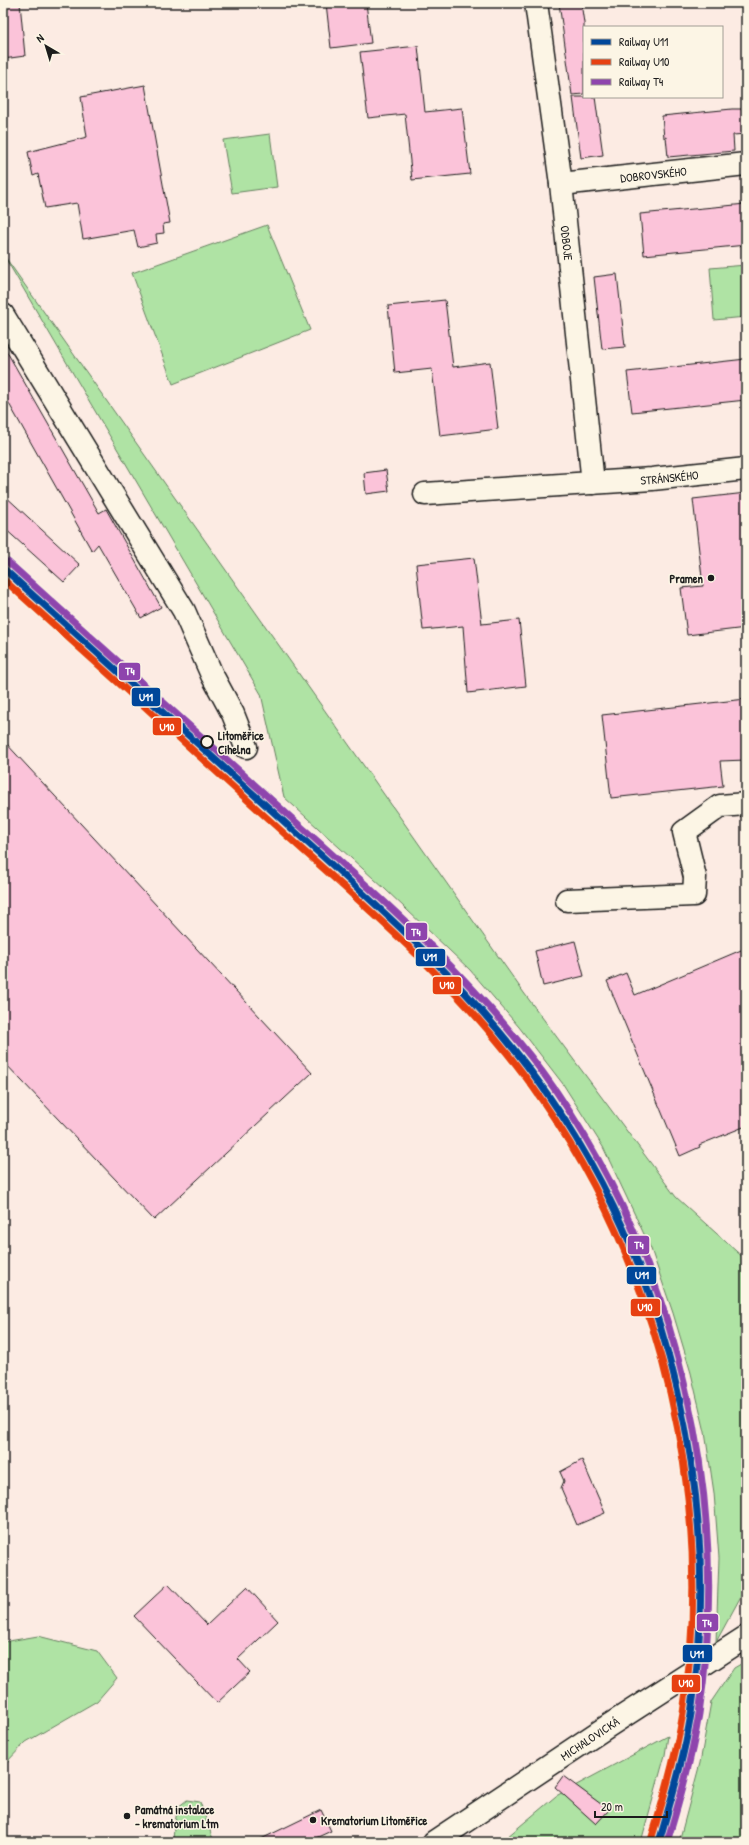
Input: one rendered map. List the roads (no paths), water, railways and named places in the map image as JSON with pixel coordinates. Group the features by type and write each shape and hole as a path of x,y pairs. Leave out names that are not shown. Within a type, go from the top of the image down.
{"street":[{"name":"ODBOJE","path":"536,3 561,184 593,483"},
{"name":"DOBROVSKÉHO","path":"561,184 746,164"},
{"path":"3,315 184,612 212,675 233,714 246,746"},
{"name":"STRÁNSKÉHO","path":"425,494 652,479 746,469"},
{"path":"567,900 694,895 696,877 684,832 720,806 746,804"},
{"name":"MICHALOVICKÁ","path":"434,1842 746,1637"}],"rail line":[{"name":"T4","path":"8,562 401,917 467,983 499,1018 556,1091 599,1160 634,1234 664,1310 686,1389 700,1470 708,1551 707,1633 699,1714 693,1746 667,1842"},
{"name":"U11","path":"3,568 360,890 460,987 521,1058 548,1095 591,1163 626,1236 656,1312 678,1391 692,1472 700,1553 699,1634 691,1714 685,1747 659,1842"},
{"name":"U10","path":"3,579 356,897 423,960 455,993 515,1063 542,1100 584,1168 620,1240 648,1315 670,1393 685,1473 692,1553 691,1634 683,1713 677,1745 651,1840"}],"place":[{"name":"Pramen","path":"711,578"},
{"name":"Litoměřice Cihelna","path":"207,742"},
{"name":"Památná instalace - krematorium Ltm","path":"127,1816"},
{"name":"Krematorium Litoměřice","path":"313,1820"}]}
